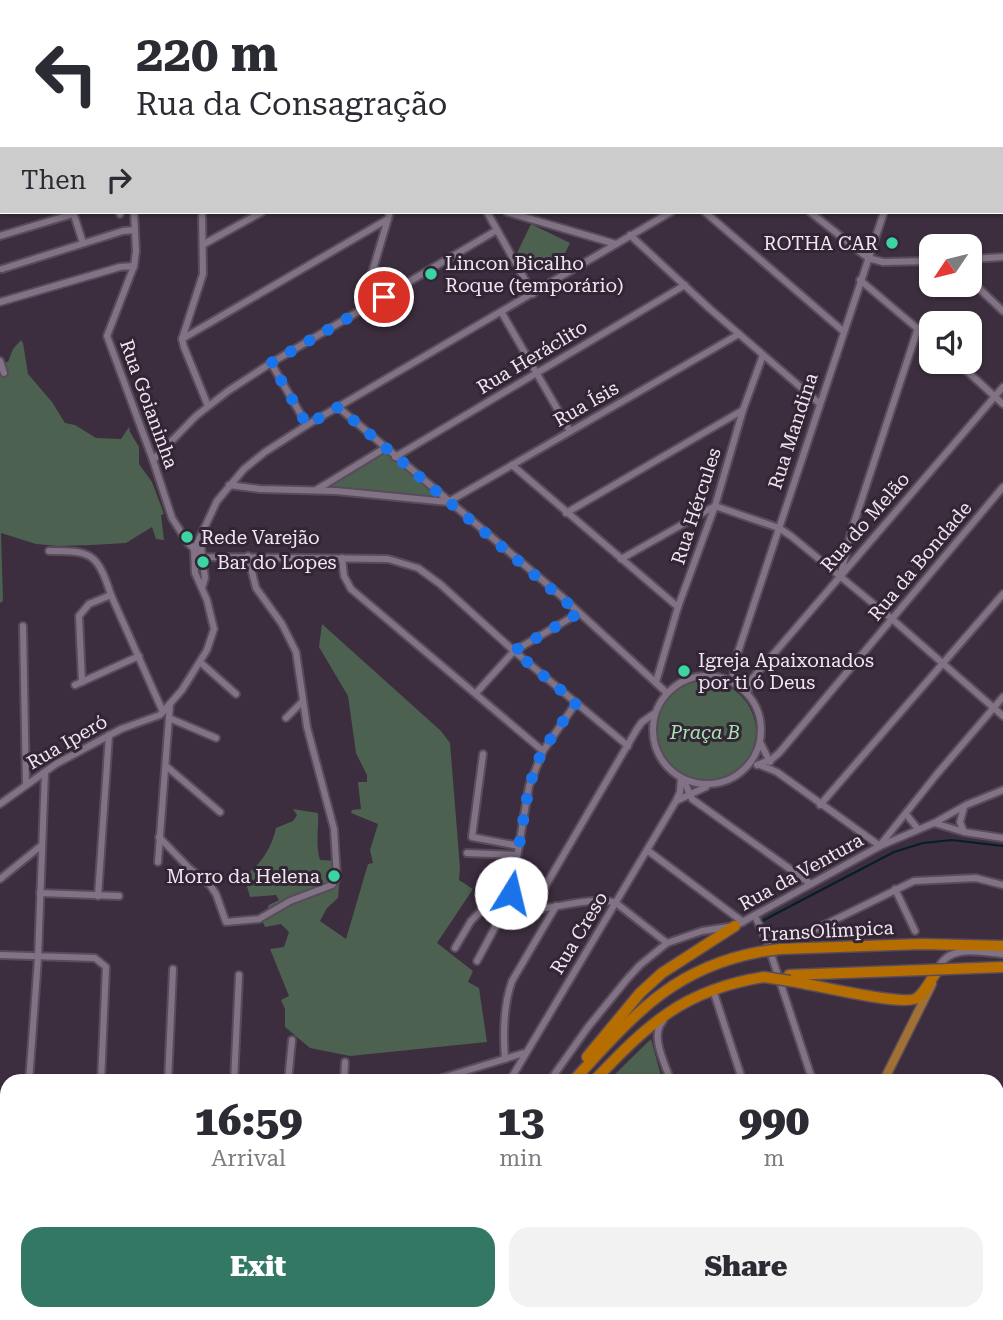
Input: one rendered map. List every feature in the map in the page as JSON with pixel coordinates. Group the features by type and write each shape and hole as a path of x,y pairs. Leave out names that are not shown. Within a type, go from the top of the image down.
{"highway":[{"path":"576,1074 622,1014 655,980 672,965 739,924"},
{"name":"TransOlímpica","path":"578,1074 640,1011 667,989 707,966 780,949 922,944 1003,946"},
{"path":"601,1074 646,1028 667,1012 716,987 759,978 1003,967"},
{"path":"790,978 886,999 909,1000 916,998 937,971"}],"main road":[{"path":"890,1074 937,971"}],"street":[{"path":"0,236 70,214"},
{"path":"73,214 83,243"},
{"name":"Rua Goianinha","path":"134,214 134,266 107,336 172,518 194,550 203,557"},
{"path":"202,214 203,274 182,339 208,406"},
{"path":"204,244 258,214"},
{"path":"487,214 533,294"},
{"path":"514,214 615,244"},
{"path":"202,588 195,573 194,550 217,500 255,459 307,425 667,214"},
{"path":"707,214 843,331"},
{"path":"813,214 868,258 883,262 919,261"},
{"name":"Rua Mandina","path":"736,685 733,678 735,661 883,214"},
{"path":"182,339 389,215"},
{"path":"362,310 389,215"},
{"path":"2,268 123,231 135,230"},
{"path":"153,460 208,406 271,363 497,230"},
{"path":"630,235 819,403"},
{"path":"982,258 1003,257"},
{"path":"0,302 120,267 134,266"},
{"path":"840,575 852,529 918,328 860,280"},
{"name":"Rua Heráclito","path":"395,457 685,285"},
{"path":"982,291 1003,311"},
{"path":"502,313 570,431"},
{"name":"Rua Ísis","path":"448,502 739,334"},
{"name":"Rua Hércules","path":"656,682 678,607 715,506 743,410 763,355"},
{"path":"0,361 4,373"},
{"path":"271,363 307,425"},
{"path":"970,374 1003,404"},
{"name":"Rua do Melão","path":"747,693 752,679 1003,387"},
{"path":"338,407 579,613 667,693"},
{"path":"566,513 743,410"},
{"path":"314,491 385,448"},
{"path":"512,465 678,607"},
{"path":"229,485 448,502"},
{"name":"Rua da Bondade","path":"740,774 781,751 1003,487"},
{"path":"621,559 715,506 779,528 840,575 1003,716"},
{"path":"200,540 205,578 202,588"},
{"path":"49,551 81,551 96,561 163,712"},
{"path":"159,837 210,885 227,925 259,919 290,901 332,886 337,878 337,848 330,805 307,727 296,652 282,624 256,588 248,556"},
{"path":"203,557 388,559 418,568 628,746"},
{"path":"342,558 344,576 351,589 542,751"},
{"name":"Rua Iperó","path":"0,804 44,772 109,735 155,718 163,712 200,662 214,629 202,588"},
{"path":"820,805 1003,594"},
{"path":"110,595 89,604 82,609 79,616 78,683 139,656"},
{"path":"476,693 514,651 579,613"},
{"path":"23,626 26,785"},
{"name":"Rua Mandina","path":"719,677 726,674 735,661"},
{"path":"200,662 236,694"},
{"path":"649,676 660,668"},
{"path":"811,884 692,799 682,779 661,759 652,733 655,713 667,693 678,684 694,677 719,677 736,685 747,693 759,716 760,742 777,772 880,846 937,774 1003,698"},
{"name":"Rua do Melão","path":"736,685 752,679"},
{"path":"285,718 303,701"},
{"path":"477,961 509,904 529,786 542,751 576,703"},
{"path":"158,862 170,704"},
{"path":"532,909 642,722 655,713"},
{"path":"169,718 216,738"},
{"path":"635,735 652,733"},
{"path":"99,896 109,735"},
{"path":"676,801 740,774 751,763 760,742"},
{"path":"483,754 472,837 519,846"},
{"path":"757,765 777,772"},
{"path":"166,766 220,812"},
{"path":"30,1074 44,772"},
{"path":"682,779 707,786"},
{"name":"Rua Creso","path":"513,1074 676,801 682,779"},
{"path":"705,808 700,798 707,786"},
{"name":"Rua da Ventura","path":"555,1074 628,978 667,943 702,931 739,924 880,846 934,824 1003,790"},
{"path":"964,832 960,822 966,806"},
{"path":"906,814 918,829"},
{"path":"934,824 1003,838"},
{"path":"0,879 42,844"},
{"path":"647,849 739,924"},
{"path":"467,853 517,855"},
{"path":"766,942 817,929 914,881 976,878 1003,885"},
{"path":"488,892 512,888"},
{"path":"895,889 915,931"},
{"path":"40,893 119,896"},
{"path":"455,948 471,921 481,911 509,904 518,909 532,909 600,900 616,903 667,943"},
{"path":"505,1059 508,994 512,981 556,906"},
{"path":"755,916 810,1074"},
{"path":"937,971 942,961 952,953 1003,954"},
{"path":"0,956 95,958 103,963 107,972 101,1074"},
{"path":"168,1074 173,970"},
{"path":"234,1074 239,975"},
{"path":"669,1074 657,1038 659,1026 683,1007 723,990"},
{"path":"714,993 740,1074"},
{"path":"289,1074 292,1040"},
{"path":"454,1074 524,1053"},
{"path":"344,1074 345,1062"}],"green space":[{"path":"531,224 570,243 556,272 517,253"},
{"path":"21,340 28,374 52,402 65,423 75,425 96,438 121,439 129,427 139,447 139,464 152,482 164,514 161,515 164,540 156,539 152,527 126,543 92,545 36,544 1,533 3,601 0,603 0,362 8,362 13,349"},
{"path":"385,448 448,502 314,491"},
{"path":"322,624 441,731 450,743 459,880 473,889 437,943 473,971 468,982 479,988 487,1042 350,1056 310,1048 285,1027 285,1009 281,1000 289,996 270,949 284,947 289,932 281,924 265,927 262,920 269,905 279,900 276,895 250,897 244,876 256,867 265,855 276,828 293,821 297,815 293,809 318,813 317,842 320,860 341,861 338,898 327,908 320,921 346,939 368,864 373,863 370,850 378,824 351,813 352,810 361,809 358,782 367,782 367,775 356,753 348,696 319,647"},
{"name":"Praça B","path":"705,681 724,685 741,696 752,713 756,732 752,751 741,768 724,779 705,783 686,779 669,768 658,751 654,732 658,713 669,696 686,685"},
{"path":"651,1039 660,1074 615,1074"}],"waterway":[{"path":"762,921 894,852 923,843 952,840 1003,846"}],"place":[{"name":"ROTHA CAR","path":"892,243"},
{"name":"Lincon Bicalho Roque (temporário)","path":"431,274"},
{"name":"Rede Varejão","path":"187,537"},
{"name":"Bar do Lopes","path":"203,562"},
{"name":"Igreja Apaixonados por ti ó Deus","path":"684,671"},
{"name":"Morro da Helena","path":"334,876"}],"route":[{"path":"384,297 271,363 307,425 338,407 579,613 514,651 576,703 542,751 529,786 511,893"}]}
